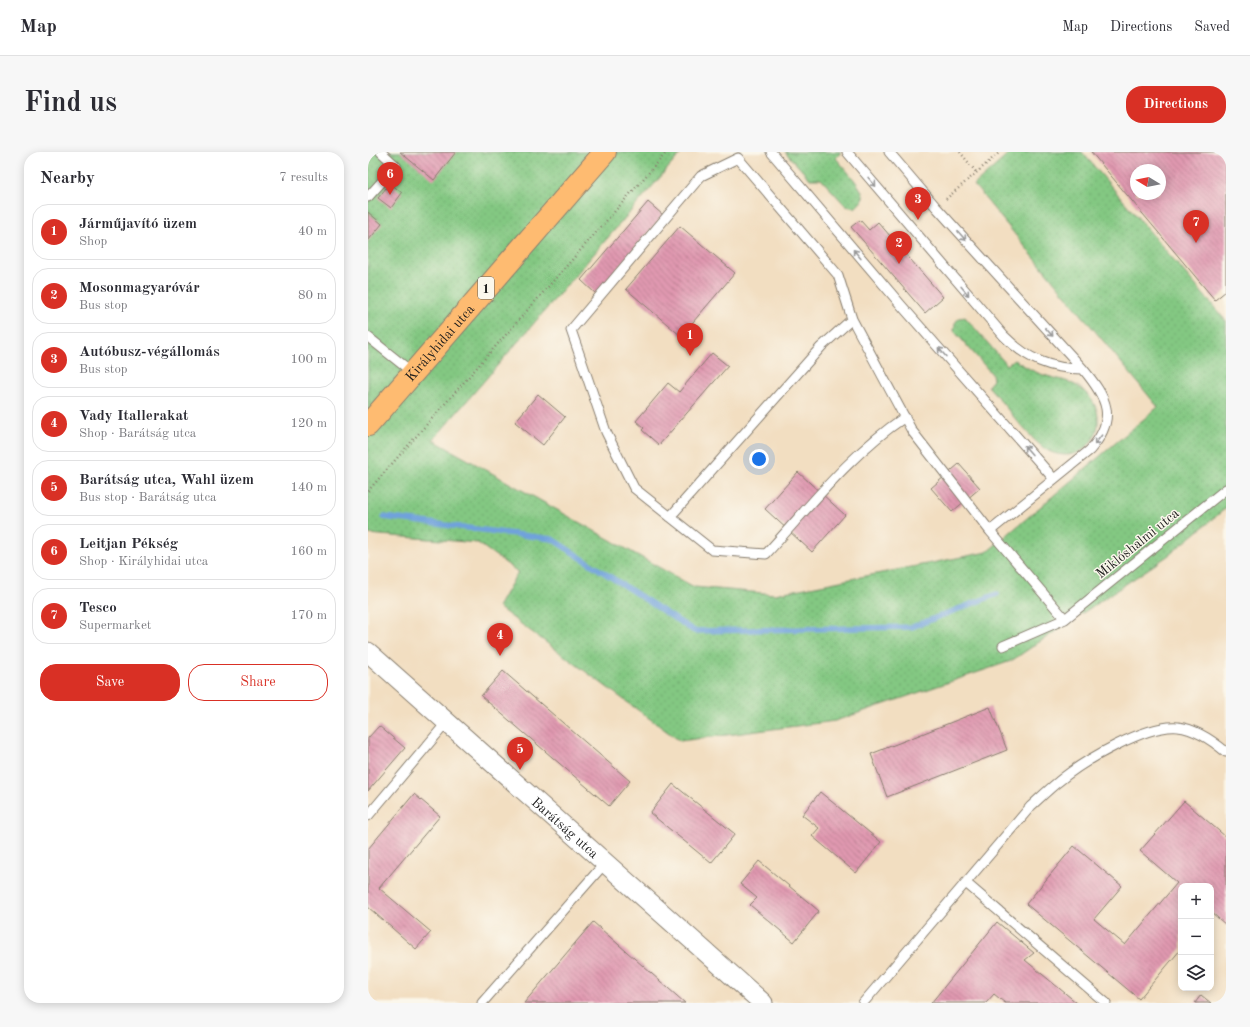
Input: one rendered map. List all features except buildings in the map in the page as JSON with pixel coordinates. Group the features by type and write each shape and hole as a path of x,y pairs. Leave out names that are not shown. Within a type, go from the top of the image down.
{"main road":[{"name":"Királyhidai utca","path":"368,425 605,152"}],"street":[{"name":"Barátság utca","path":"368,652 759,1002"}],"lane":[{"path":"368,197 396,166 381,152"},
{"path":"771,152 901,305 1054,479"},
{"path":"847,152 1004,336 1016,348 1044,363 1062,369 1083,369"},
{"path":"890,152 936,207 1083,369 1103,396 1108,415 1106,425 1102,434 1090,450 990,531"},
{"path":"905,417 860,451 766,554 712,550 634,488 606,432 571,330 701,176 738,158 838,275 852,319 905,417 912,431 990,531 1065,619"},
{"path":"670,517 821,347 852,319"},
{"path":"368,337 413,373"},
{"name":"Miklóshalmi utca","path":"1003,646 1065,619 1226,489"},
{"path":"368,816 446,722"},
{"path":"863,1003 1031,806 1059,781 1116,745 1140,734 1161,729 1178,727 1196,732 1216,743 1226,752"},
{"path":"482,1003 605,863"},
{"path":"966,883 1106,1003"}],"path":[{"path":"368,491 667,152"},
{"path":"960,152 976,172"},
{"path":"936,207 1000,152"}],"green space":[{"path":"368,152 682,152 433,440 694,587 775,594 987,552 1158,407 974,185 1011,152 1082,152 1226,321 1226,508 1169,555 1011,661 835,721 680,741 498,607 518,572 478,543 368,534"},
{"path":"785,152 841,152 836,158 860,189 863,194 862,201 855,208 846,206 821,179 810,179"},
{"path":"965,317 1007,365 1014,360 1038,373 1076,385 1087,394 1095,405 1098,417 1097,429 1093,439 1086,448 1076,453 1064,455 1051,452 1044,448 1027,432 988,386 993,380 992,374 954,331 955,323 959,318"}],"waterway":[{"path":"384,517 552,539 694,631 912,627 997,594"}],"place":[{"name":"Leitjan Pékség","path":"390,195"},
{"name":"Autóbusz-végállomás","path":"918,220"},
{"name":"Tesco","path":"1196,243"},
{"name":"Mosonmagyaróvár","path":"899,264"},
{"name":"Járműjavító üzem","path":"690,356"},
{"name":"Vady Itallerakat","path":"500,656"},
{"name":"Barátság utca, Wahl üzem","path":"520,770"}]}
